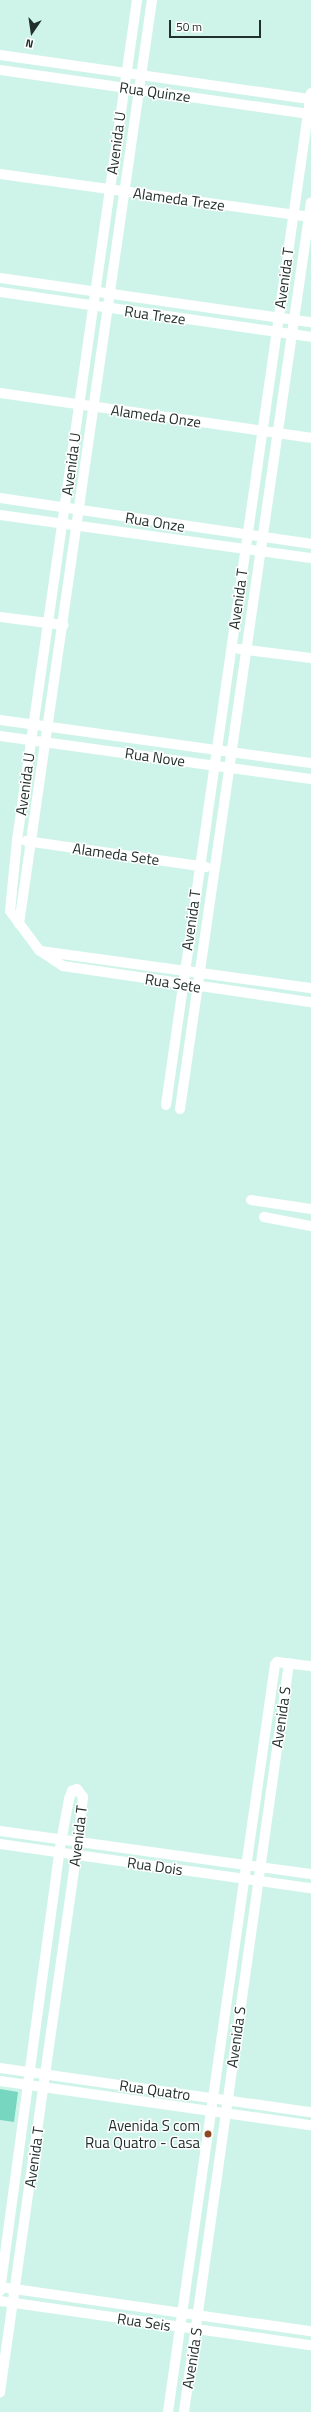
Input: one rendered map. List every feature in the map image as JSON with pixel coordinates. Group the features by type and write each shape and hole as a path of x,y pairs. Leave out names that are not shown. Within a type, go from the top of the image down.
{"street":[{"name":"Avenida U","path":"36,947 10,912 9,902 137,0"},
{"name":"Avenida U","path":"19,924 47,742 152,0"},
{"name":"Rua Quinze","path":"0,55 311,97"},
{"name":"Rua Quinze","path":"0,70 309,114"},
{"name":"Avenida T","path":"166,1105 182,984 311,97"},
{"name":"Alameda Treze","path":"0,174 310,217"},
{"name":"Avenida T","path":"180,1109 311,202"},
{"name":"Rua Treze","path":"0,278 95,289 311,322"},
{"name":"Rua Treze","path":"0,292 311,338"},
{"name":"Alameda Onze","path":"0,394 311,438"},
{"name":"Rua Onze","path":"0,498 311,544"},
{"name":"Rua Onze","path":"0,515 62,525 311,558"},
{"path":"0,617 63,625"},
{"path":"232,648 311,658"},
{"name":"Rua Nove","path":"0,720 311,763"},
{"name":"Rua Nove","path":"0,736 311,779"},
{"name":"Alameda Sete","path":"17,840 214,868"},
{"name":"Rua Sete","path":"36,947 184,971 311,988"},
{"name":"Rua Sete","path":"36,947 63,966 311,1002"},
{"path":"170,1081 184,1083"},
{"path":"251,1200 311,1209"},
{"path":"264,1217 311,1226"},
{"name":"Avenida S","path":"168,2412 243,1878 275,1667 277,1662 289,1663 227,2100 199,2315 184,2412"},
{"path":"289,1663 311,1666"},
{"name":"Avenida T","path":"0,2291 60,1852 69,1799 72,1791 77,1789 83,1797 78,1842 0,2392"},
{"name":"Rua Dois","path":"0,1831 311,1874"},
{"name":"Rua Dois","path":"0,1844 311,1888"},
{"path":"223,2022 238,2024"},
{"name":"Rua Quatro","path":"0,2068 311,2112"},
{"name":"Rua Quatro","path":"0,2081 311,2125"},
{"name":"Rua Seis","path":"0,2287 311,2331"},
{"name":"Rua Seis","path":"0,2301 311,2346"}],"green space":[{"path":"0,2089 18,2092 14,2122 0,2120"}],"place":[{"name":"Avenida S com Rua Quatro - Casa","path":"208,2134"}]}
